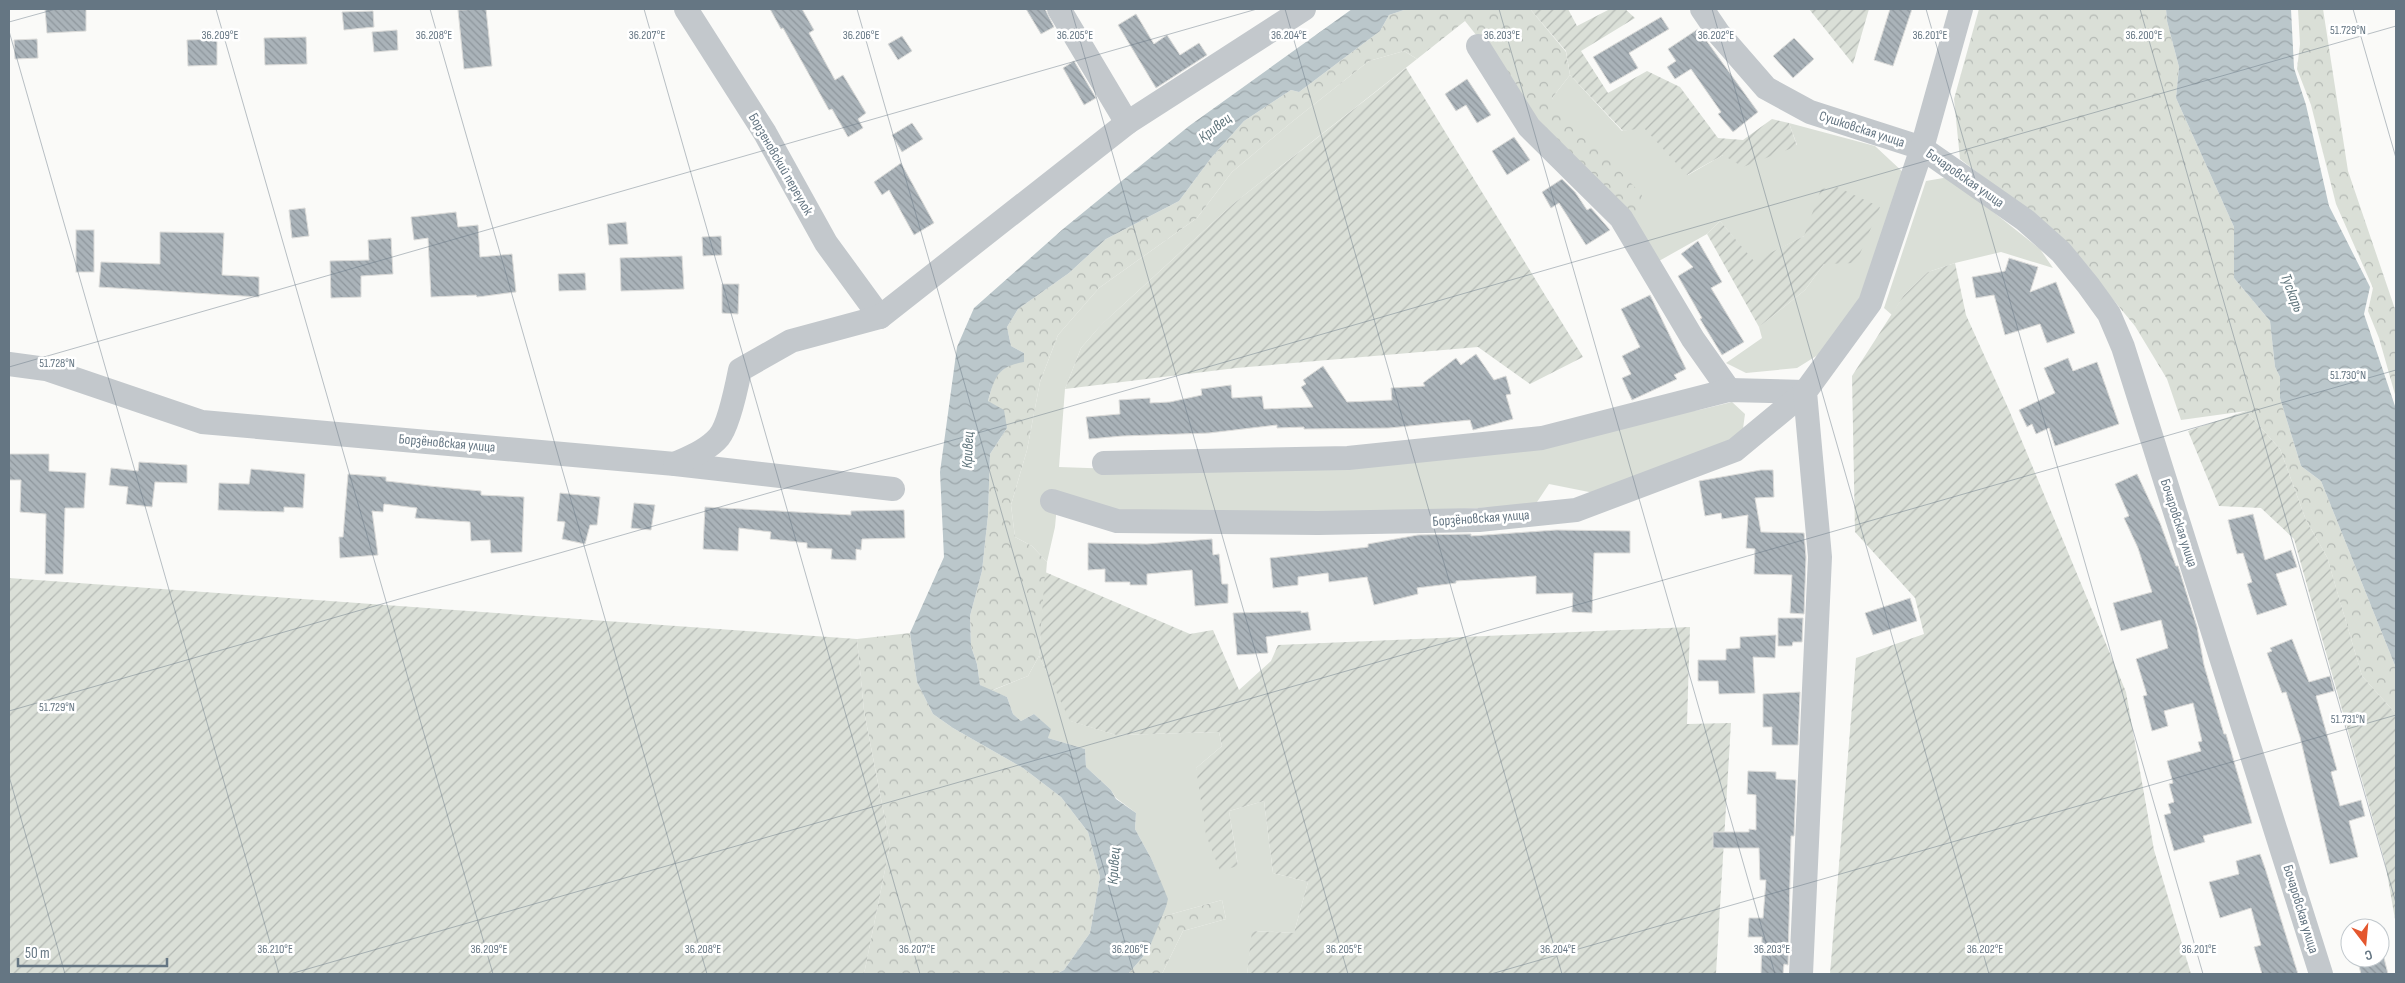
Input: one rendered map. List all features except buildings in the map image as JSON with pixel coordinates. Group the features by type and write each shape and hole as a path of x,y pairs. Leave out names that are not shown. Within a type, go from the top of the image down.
{"street":[{"name":"Борзеновский переулок","path":"686,9 765,133 826,243 880,317"},
{"path":"1059,9 1127,123"},
{"path":"675,464 699,453 720,437 734,397 740,370 791,341 880,317 1127,123 1304,9"},
{"name":"Сушковская улица","path":"1702,9 1719,34 1766,88 1810,112 1922,148 1961,9"},
{"path":"1478,46 1529,128 1621,218 1693,339 1729,390"},
{"name":"Борзёновская улица","path":"1052,502 1117,521 1318,523 1479,520 1576,510 1735,450 1804,392 1870,303 1922,148"},
{"name":"Бочаровская улица","path":"1922,148 2025,220 2054,245 2109,314 2132,375 2321,974"},
{"name":"Борзёновская улица","path":"9,364 46,369 202,422 675,464 893,489"},
{"path":"1104,463 1348,458 1542,438 1729,390 1804,392 1820,557 1801,974"}],"green space":[{"path":"1407,9 1530,9 1566,52 1570,75 1552,98 1642,195 1641,215 1629,216 1529,113 1496,60 1465,21 1417,59 1404,51 1369,61 1232,172 1197,218 1099,288 1058,335 1040,382 1027,450 1011,505 1015,537 1032,546 1047,562 1039,656 1028,676 990,691 980,685 977,664 971,646 970,616 982,571 988,515 990,454 1007,428 988,401 995,376 1024,353 1011,346 1007,327 1018,309 1069,273 1106,239 1179,201 1211,158 1244,121 1291,90 1299,92 1380,31 1389,15"},
{"path":"1530,9 1568,9 1577,26 1610,9 1625,9 1635,18 1581,51 1608,93 1647,71 1680,87 1718,138 1743,140 1772,119 1789,123 1797,146 1743,167 1723,155 1687,175 1644,128 1623,131 1570,75 1566,51"},
{"path":"1809,9 1869,9 1853,64"},
{"path":"1979,9 2166,9 2167,21 2179,67 2176,98 2234,227 2234,278 2270,321 2275,367 2280,377 2280,398 2301,466 2321,481 2396,668 2396,714 2362,676 2327,557 2306,520 2280,449 2246,411 2181,420 2167,379 2135,326 2061,237 1960,159 1954,99"},
{"path":"2298,9 2323,9 2348,171 2396,312 2396,398 2379,338 2368,311 2373,288 2336,204 2311,105 2297,69 2300,44"},
{"path":"1404,51 1417,59 1233,204 1101,325 1081,348 1065,389 1059,467 1116,469 1296,467 1699,410 1732,402 1745,414 1742,436 1594,493 1549,484 1535,505 1310,517 1119,513 1058,494 1055,527 1047,562 1032,546 1015,537 1011,505 1027,450 1040,382 1058,335 1099,288 1197,218 1232,172 1293,121 1369,61"},
{"path":"1406,68 1583,357 1530,384 1478,347 1236,368 1065,389 1081,348 1101,325 1233,204"},
{"path":"1570,75 1622,131 1644,127 1688,175 1723,155 1797,145 1789,123 1875,146 1905,174 1865,299 1826,350 1797,368 1746,373 1726,363 1762,338 1759,327 1805,290 1824,264 1804,236 1754,262 1720,221 1707,234 1659,261 1552,98"},
{"path":"1949,177 2040,249 2053,268 2001,252 1955,263 1928,272 1904,295 1892,315 1884,308 1926,181"},
{"path":"1837,187 1880,207 1856,263 1824,264 1805,290 1759,327 1707,234 1720,221 1754,261 1804,236 1821,189"},
{"path":"1955,263 1966,315 2009,410 2126,692 2154,850 2191,974 1830,974 1856,658 1924,634 1915,598 1855,532 1852,376 1904,295 1928,272"},
{"path":"2246,411 2280,449 2306,520 2327,557 2362,676 2396,714 2396,925 2385,862 2294,539 2261,508 2219,506 2188,431"},
{"path":"1045,572 1190,634 1213,630 1239,690 1271,661 1278,645 1690,627 1687,724 1731,723 1716,974 1247,974 1252,931 1294,933 1308,882 1273,873 1264,801 1229,811 1238,866 1220,871 1206,835 1196,768 1222,746 1219,732 1116,735 1070,721 1039,656"},
{"path":"9,578 857,639 864,711 890,845 864,974 9,974"},
{"path":"910,633 917,682 933,714 953,728 1023,768 1061,797 1088,832 1100,877 1090,933 1064,970 1056,974 864,974 890,845 864,711 857,639"},
{"path":"1039,656 1071,721 1116,735 1219,732 1222,746 1196,768 1238,865 1229,811 1264,801 1273,873 1308,882 1294,933 1253,931 1247,974 1162,974 1183,931 1226,919 1222,900 1161,917 1166,907 1167,899 1152,860 1135,829 1136,813 1116,798 1111,790 1086,767 1085,749 1048,738 1050,729 1034,714 1021,721 1013,714 1007,697 991,691 1028,676"},
{"path":"1222,900 1226,919 1183,931 1162,974 1128,974 1148,951 1161,917"}],"water":[{"name":"Кривец","path":"1352,9 1407,9 1389,15 1380,31 1299,92 1291,90 1244,121 1211,158 1179,201 1106,239 1069,273 1018,309 1007,327 1011,346 1024,353 1024,362 1008,367 998,374 988,401 1004,410 1007,428 990,454 988,515 982,571 970,616 971,646 977,664 980,685 1007,697 1013,714 1021,721 1034,714 1051,729 1048,738 1085,749 1086,767 1111,790 1116,799 1136,813 1135,829 1152,860 1168,899 1148,951 1128,974 1056,974 1064,970 1090,933 1100,877 1088,832 1061,797 1023,768 953,728 933,714 917,682 910,633 944,557 940,472 957,347 974,308 1063,229 1189,126"},
{"name":"Тускарь","path":"2166,9 2291,9 2294,68 2306,105 2329,206 2370,287 2364,314 2396,409 2396,668 2321,481 2301,466 2280,398 2280,377 2275,367 2270,321 2234,278 2234,227 2176,98 2179,67 2167,21"}]}
